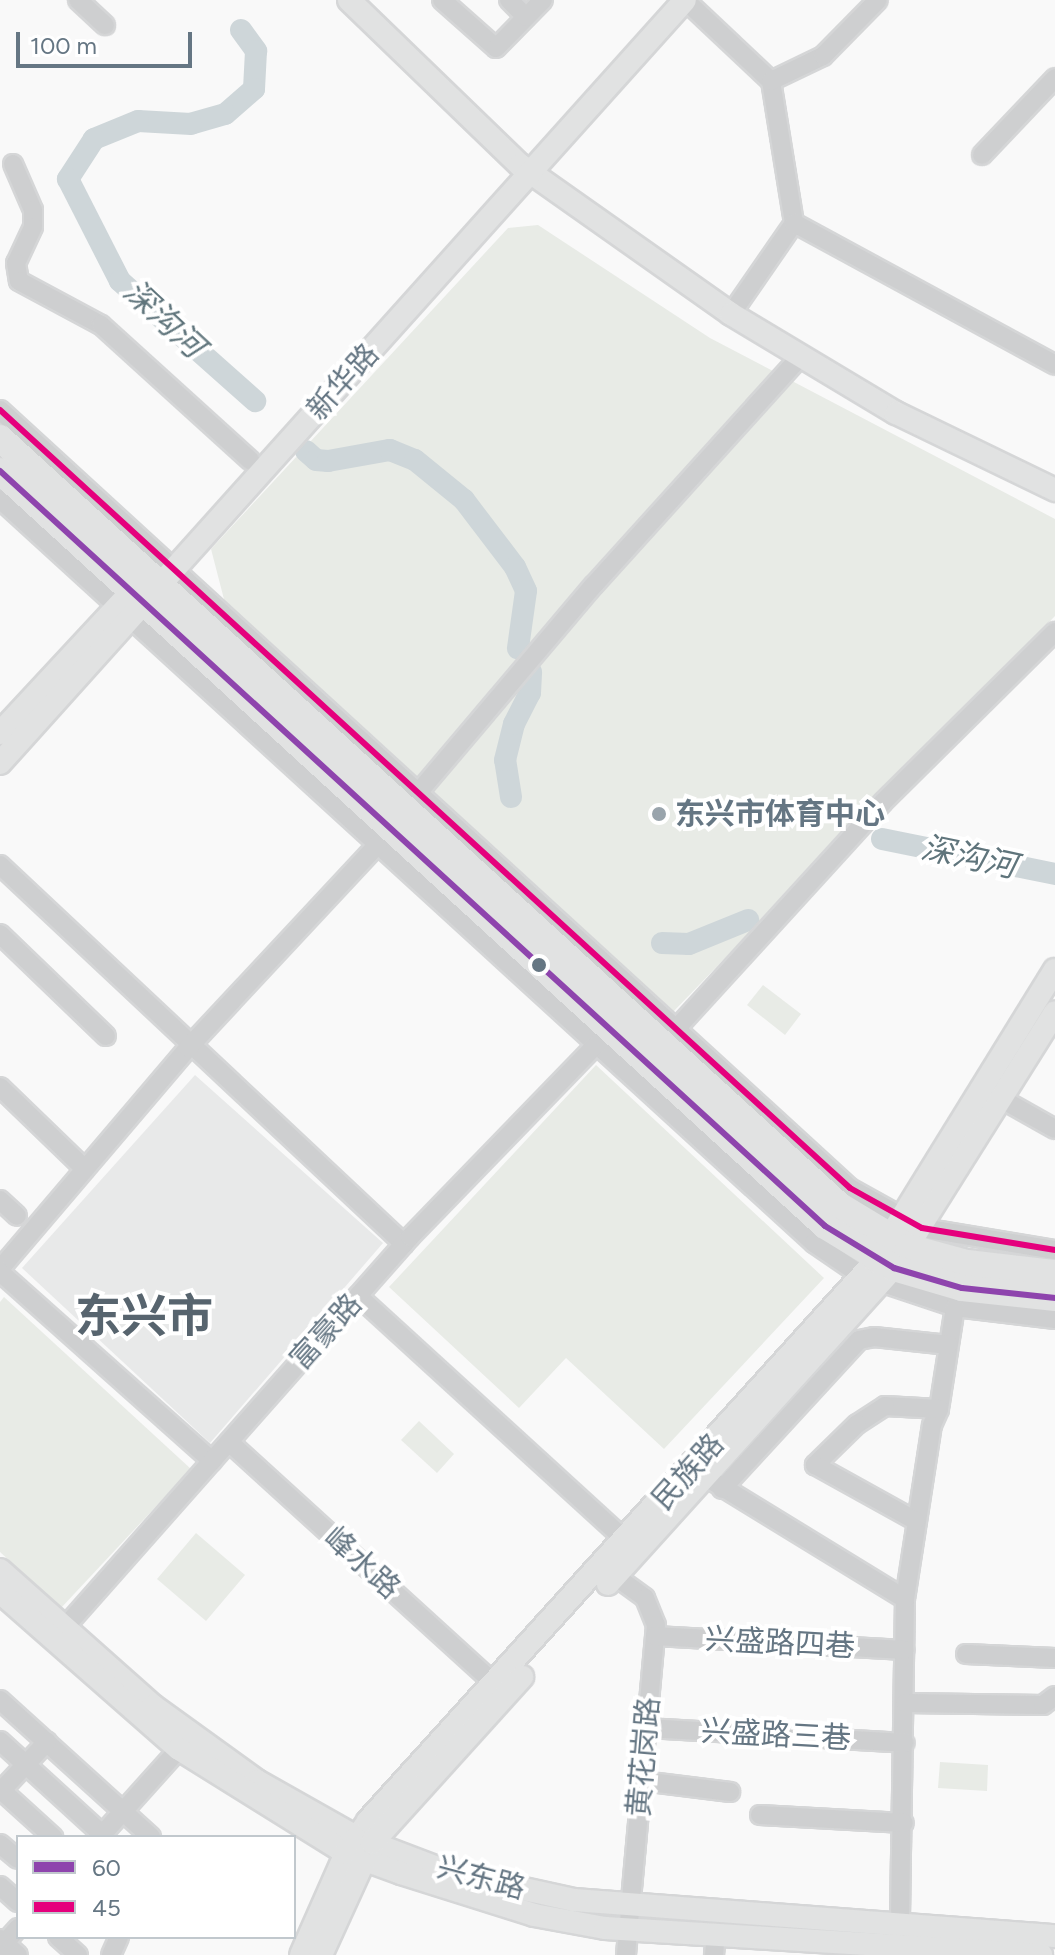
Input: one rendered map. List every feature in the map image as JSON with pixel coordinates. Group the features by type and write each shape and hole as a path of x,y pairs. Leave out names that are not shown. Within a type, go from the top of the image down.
{"highway":[{"path":"0,438 146,588 825,1226 892,1253 962,1288 1055,1298"},
{"path":"0,471 411,800 771,1128 839,1205 892,1253 1055,1273"}],"main road":[{"path":"349,0 526,169 731,314 799,358 896,413 1055,490"},
{"name":"新华路","path":"0,733 146,588 526,169 666,0"},
{"name":"新华路","path":"0,763 251,461 685,0"},
{"name":"民族路","path":"301,1955 359,1848 495,1684 892,1253 1055,970"},
{"name":"民族路","path":"321,1955 359,1848 615,1576 714,1483 892,1253 1000,1098 1055,1012"},
{"name":"兴东路","path":"0,1570 188,1734 359,1848"},
{"name":"兴东路","path":"0,1592 179,1749 359,1848 451,1873 574,1900 715,1944 1055,1936"},
{"name":"兴东路","path":"629,1916 1041,1955"}],"street":[{"path":"78,0 105,25"},
{"path":"442,0 496,48 543,0"},
{"path":"509,0 526,17"},
{"path":"685,0 771,81 794,223 731,314"},
{"path":"771,81 823,56 878,0"},
{"path":"982,155 1055,78"},
{"path":"13,164 33,210 33,227 16,263 19,281 101,325 251,461"},
{"path":"794,223 1055,365"},
{"path":"771,1128 676,1029 411,800 594,585 799,358"},
{"path":"0,410 146,588 378,844 814,1243 892,1253 1055,1250"},
{"path":"0,499 146,588"},
{"path":"676,1029 889,796 1055,632"},
{"path":"212,1461 0,1270 191,1045 378,844"},
{"path":"0,865 404,1244"},
{"path":"0,934 106,1036"},
{"name":"富豪路","path":"65,1627 404,1244 597,1044"},
{"path":"2,1092 85,1169"},
{"path":"1000,1098 1055,1129"},
{"path":"0,1200 17,1216"},
{"path":"892,1253 955,1307 1055,1319"},
{"path":"358,1296 626,1541"},
{"path":"900,1942 905,1599 955,1307"},
{"path":"905,1599 714,1483 859,1340 874,1337 949,1345"},
{"path":"916,1521 815,1465 877,1410 939,1409"},
{"name":"峰水路","path":"229,1442 495,1684"},
{"name":"黄花岗路","path":"615,1576 652,1609 655,1636 626,1955"},
{"name":"兴盛路四巷","path":"655,1636 905,1650"},
{"path":"966,1654 1055,1658"},
{"path":"905,1703 1043,1705 1055,1696"},
{"path":"0,1700 149,1835"},
{"name":"兴盛路三巷","path":"647,1728 905,1743"},
{"path":"0,1741 102,1835"},
{"path":"47,1742 1,1790 51,1835"},
{"path":"104,1835 179,1749"},
{"path":"642,1781 730,1792"},
{"path":"760,1815 904,1823"},
{"path":"0,1844 16,1857"},
{"path":"0,1886 16,1900"},
{"path":"60,1939 78,1955"}],"shaded area":[{"name":"东兴市体育中心","path":"538,225 710,338 1055,519 1055,616 673,1012 226,607 211,549 508,228"},
{"path":"763,985 801,1014 785,1035 747,1005"},
{"path":"596,1065 824,1278 664,1449 566,1358 519,1408 389,1287"},
{"path":"195,1075 383,1243 210,1443 22,1268"},
{"path":"4,1297 191,1469 61,1608 0,1552 0,1302"},
{"path":"419,1421 454,1454 437,1473 401,1440"},
{"path":"196,1533 245,1575 206,1621 157,1579"},
{"path":"940,1762 988,1765 987,1791 938,1788"}],"waterway":[{"name":"深沟河","path":"241,30 256,51 254,89 225,114 191,124 138,121 94,139 68,179 120,281 255,401"},
{"name":"深沟河","path":"306,451 316,460 328,461 390,450 415,460 464,500 515,567 526,591 518,648"},
{"name":"深沟河","path":"511,797 505,760 514,724 530,693 531,672"},
{"name":"深沟河","path":"882,839 1055,874"},
{"name":"深沟河","path":"662,943 689,944 748,920"}],"transit line":[{"name":"45","path":"0,410 850,1188 922,1228 1055,1250"},
{"name":"60","path":"0,471 825,1226 894,1268 962,1288 1055,1298"}],"place":[{"name":"东兴市体育中心","path":"659,814"}],"district":[{"name":"东兴市","path":"144,1316"}]}
